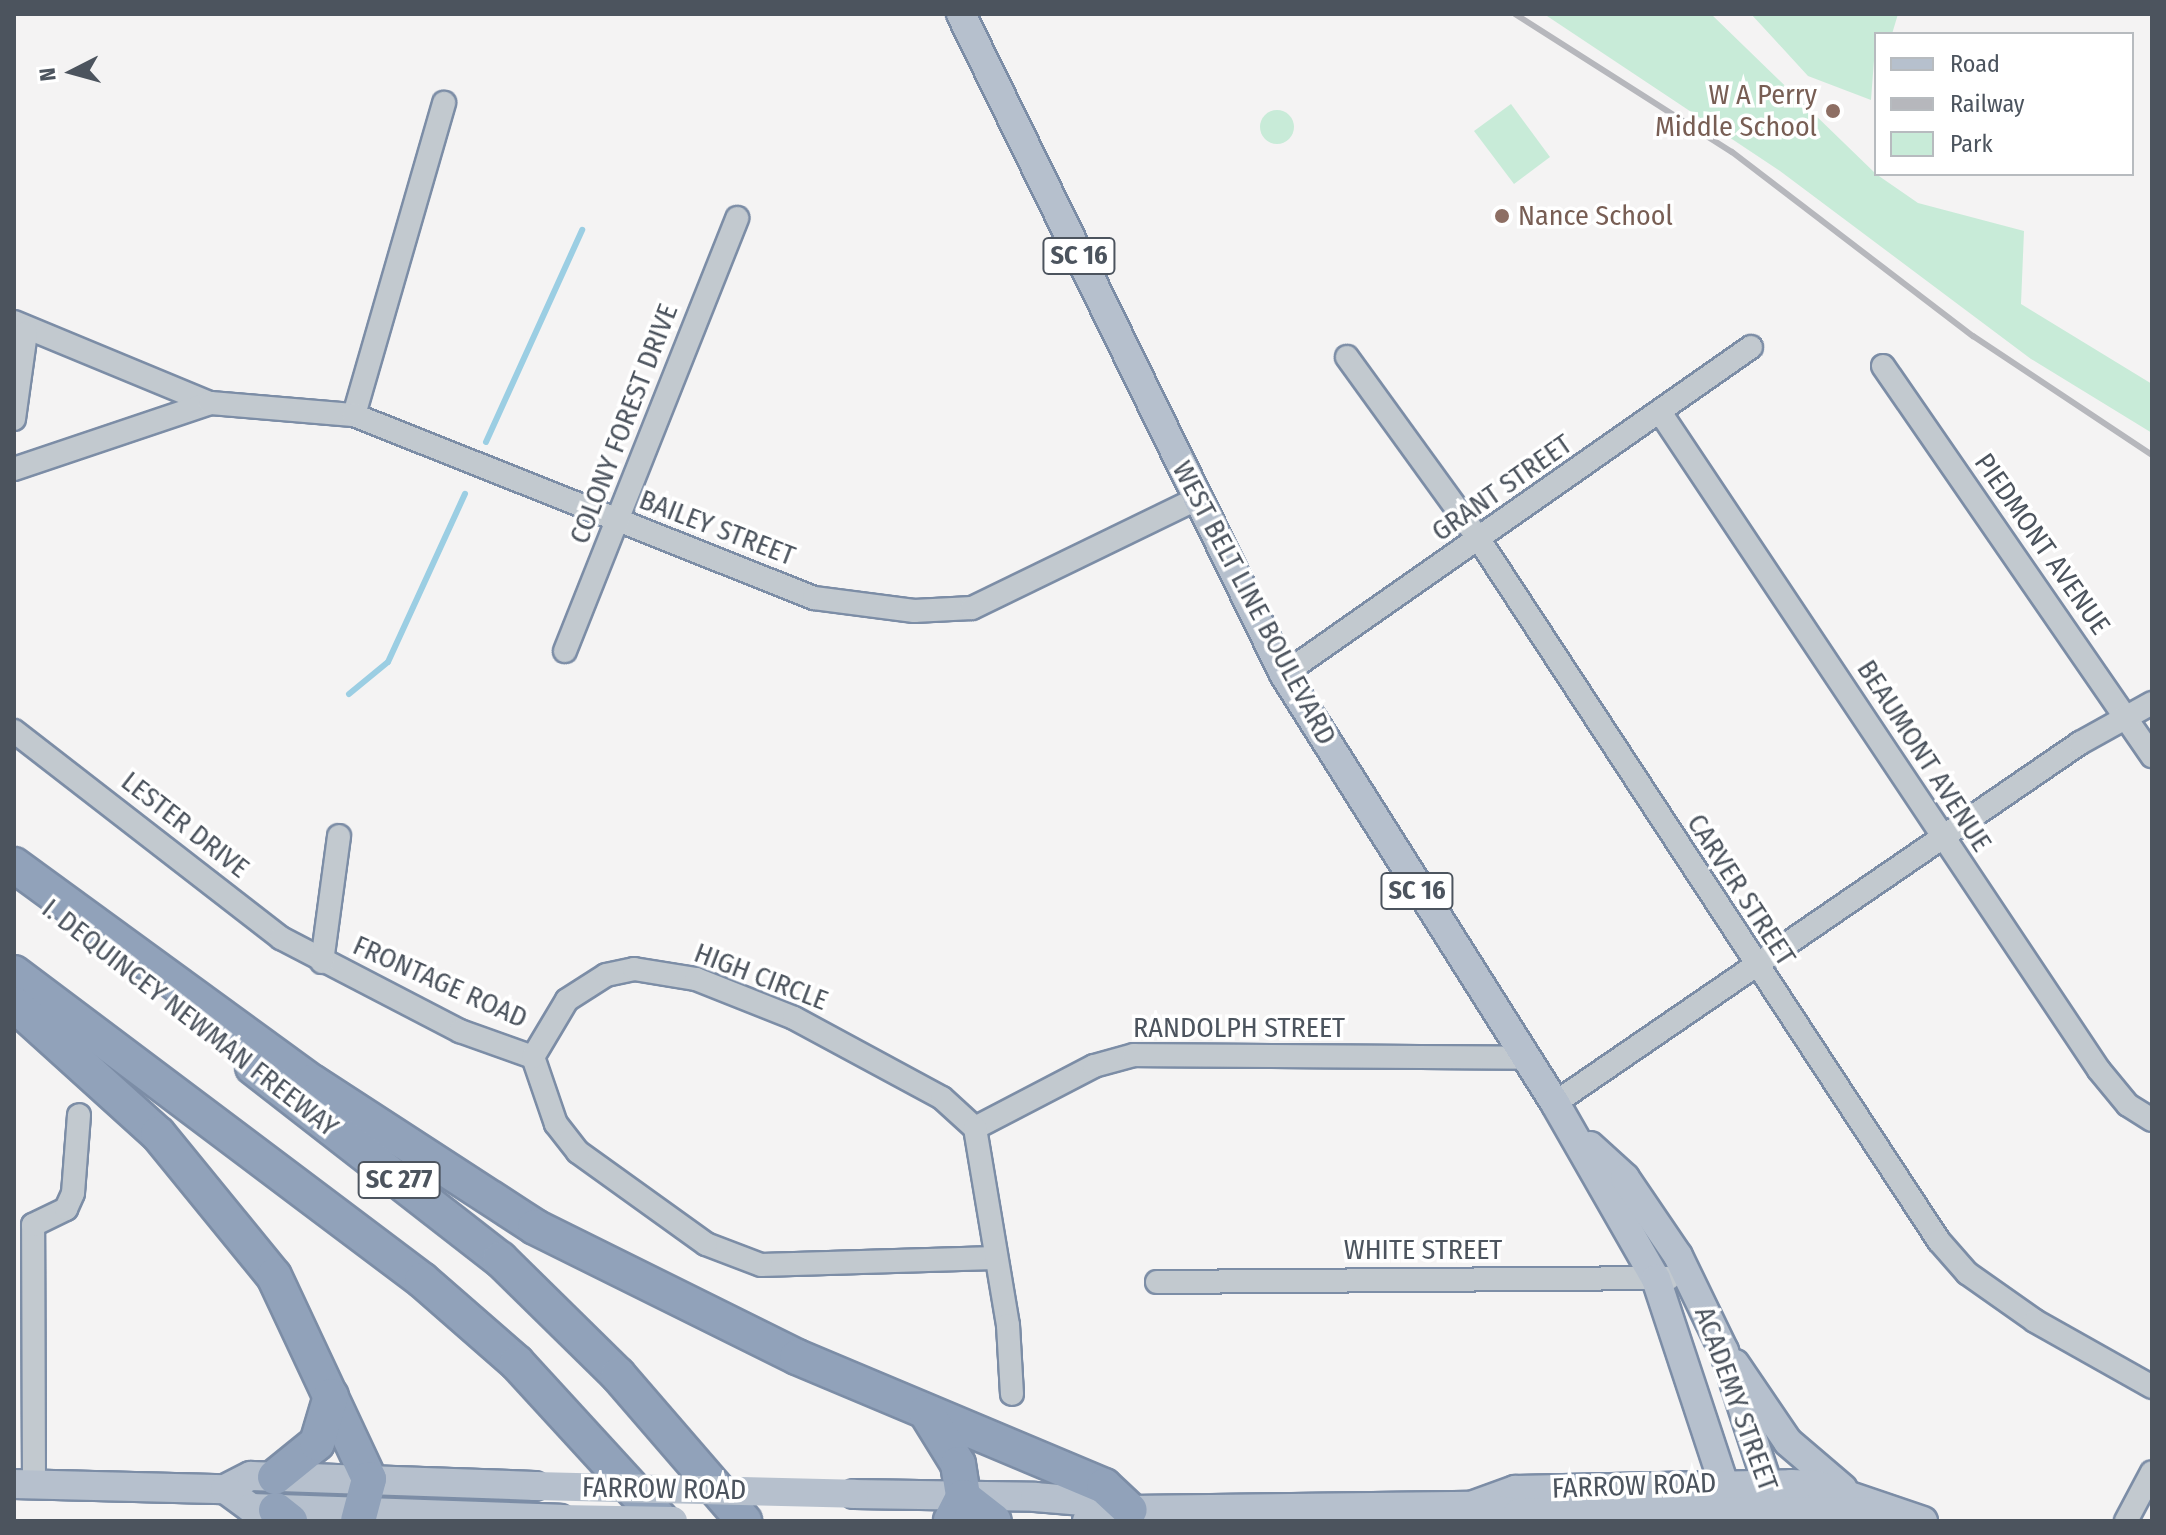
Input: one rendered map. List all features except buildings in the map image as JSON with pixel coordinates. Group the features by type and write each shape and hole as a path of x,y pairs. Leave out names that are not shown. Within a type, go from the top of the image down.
{"highway":[{"path":"14,865 312,1082 535,1227 639,1284 926,1412 1104,1486 1106,1514"},
{"name":"I. DEQUINCEY NEWMAN FREEWAY","path":"14,882 500,1259 618,1375 744,1521"},
{"name":"SC 277","path":"14,973 422,1280 517,1363 662,1521"},
{"path":"14,1004 158,1134 223,1206 274,1276 369,1479 372,1517"},
{"path":"280,1502 317,1443 331,1396"},
{"path":"926,1412 949,1441 957,1509 994,1521"}],"main road":[{"name":"WEST BELT LINE BOULEVARD","path":"961,14 1284,674 1520,1058 1555,1103 1656,1279 1731,1504"},
{"name":"ACADEMY STREET","path":"1571,1130 1625,1178 1690,1278 1724,1351 1778,1516"},
{"path":"1724,1351 1788,1442 1853,1497"},
{"name":"FARROW ROAD","path":"24,1485 225,1489 251,1508 369,1479 854,1494 957,1509 1083,1501 1106,1514 1476,1513 1515,1490 1731,1504 1778,1516 1890,1511"},
{"name":"FARROW ROAD","path":"1731,1504 1768,1484 1817,1485 1923,1521"},
{"name":"FARROW ROAD","path":"280,1502 372,1517 673,1521"}],"street":[{"path":"354,415 444,103"},
{"name":"COLONY FOREST DRIVE","path":"565,651 619,522 737,218"},
{"name":"BAILEY STREET","path":"14,419 20,328 210,403 354,415 814,598 914,611 972,608 1196,499"},
{"name":"GRANT STREET","path":"1284,674 1480,541 1751,347"},
{"name":"CARVER STREET","path":"1347,357 1480,541 1753,964 1939,1241 1967,1273 2152,1387"},
{"name":"PIEDMONT AVENUE","path":"1883,366 2152,756"},
{"name":"BAILEY STREET","path":"14,469 210,403"},
{"name":"BEAUMONT AVENUE","path":"1660,412 2099,1070 2128,1105 2152,1120"},
{"path":"1555,1103 1941,837 2152,703"},
{"name":"LESTER DRIVE","path":"14,731 322,962"},
{"path":"322,962 339,836"},
{"name":"FRONTAGE ROAD","path":"322,962 460,1031 533,1057"},
{"name":"HIGH CIRCLE","path":"533,1057 567,1000 606,975 634,969 696,979 848,1044 942,1098 975,1128"},
{"name":"RANDOLPH STREET","path":"975,1128 1094,1066 1134,1055 1520,1058"},
{"path":"533,1057 556,1124 578,1152 706,1244 761,1265 995,1258"},
{"path":"24,1485 24,1226 66,1209 73,1193 79,1115"},
{"path":"975,1128 1012,1394"},
{"name":"WHITE STREET","path":"1157,1282 1690,1278"},
{"path":"2126,1521 2152,1472"}],"green space":[{"path":"1544,14 1711,14 1874,172 1874,176 1879,176 1918,203 2024,231 2021,304 2152,384 2152,433 2031,359 1780,171"},
{"path":"1751,14 1898,14 1893,32 1874,32 1871,100 1808,76"},
{"path":"1511,104 1550,157 1514,184 1474,131"},
{"path":"1277,110 1289,115 1294,127 1289,139 1277,144 1265,139 1260,127 1265,115"}],"waterway":[{"path":"486,442 582,230"},
{"path":"349,694 388,662 465,494"}],"railway":[{"path":"1515,14 1732,152 1973,336 2152,455"}],"place":[{"name":"W A Perry Middle School","path":"1833,111"},
{"name":"Nance School","path":"1502,216"}]}
